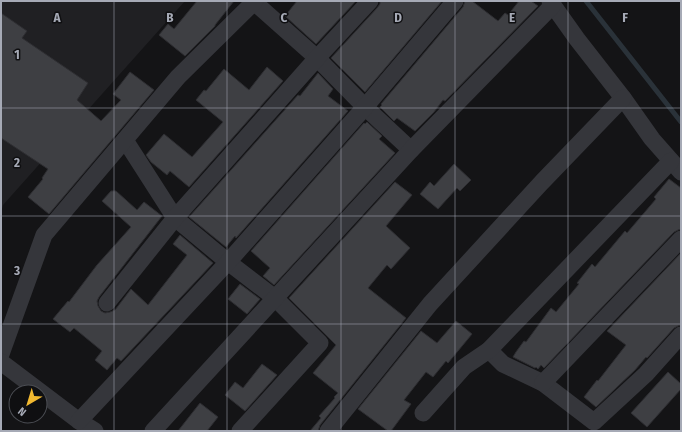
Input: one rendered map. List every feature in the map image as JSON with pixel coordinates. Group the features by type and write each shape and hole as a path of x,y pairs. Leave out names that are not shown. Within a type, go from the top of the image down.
{"street":[{"path":"1,354 44,235 178,77 254,1 317,58 365,107 411,150"},
{"path":"107,303 175,218 317,58 370,1"},
{"path":"80,421 228,262 365,107 455,1"},
{"path":"153,431 411,150 551,3 652,139 676,167 489,350 464,367 423,413"},
{"path":"328,431 430,304 542,182 623,98"},
{"path":"125,140 175,218 228,262 275,298 320,343 240,431"},
{"path":"544,383 681,239"},
{"path":"489,350 503,364 544,383 594,422 646,374 681,335"},
{"path":"1,362 95,431"}],"shaded area":[{"path":"1,1 185,1 3,205 1,213"}],"building":[{"path":"197,1 234,1 215,26 185,56 159,35 168,24 174,29"},
{"path":"297,1 356,1 316,44 285,16"},
{"path":"380,1 442,1 365,92 331,58 377,8"},
{"path":"465,1 472,1 498,21 505,13 508,15 519,1 531,1 538,6 445,101 443,100 434,112 415,131 397,118 394,121 380,107 382,105 381,104 463,7"},
{"path":"1,13 27,31 22,38 88,83 77,100 101,121 121,100 113,94 130,72 154,90 49,214 28,197 43,179 42,178 48,169 1,138"},
{"path":"267,67 283,81 189,187 170,171 167,175 151,162 146,155 164,134 192,157 223,122 196,100 204,90 206,91 224,69 249,90"},
{"path":"318,73 333,89 328,96 348,111 236,238 235,236 226,247 189,217 298,95 300,96"},
{"path":"367,122 382,136 379,139 395,153 274,285 263,276 270,268 251,251 364,123 365,124"},
{"path":"454,164 471,180 460,191 457,188 438,209 420,194 430,182 434,186"},
{"path":"669,179 681,188 681,229 674,232 544,368 541,365 538,369 536,367 535,368 513,357 551,308 556,312 579,284 577,283 592,264 595,267 625,231 627,233 656,199 654,197"},
{"path":"395,182 412,195 386,226 410,248 391,269 387,265 368,288 406,318 320,425 318,431 310,431 321,418 319,416 338,393 313,373 336,345 289,298"},
{"path":"111,191 116,191 137,210 144,202 162,216 99,297 97,301 101,311 105,313 115,310 131,289 148,305 187,255 173,244 180,235 213,263 121,361 117,358 107,370 95,360 102,351 74,328 70,332 53,319 68,301 69,302 97,265 131,227 102,201"},
{"path":"681,253 681,325 674,328 647,358 646,357 635,370 596,407 584,397 626,345 607,331"},
{"path":"240,284 260,299 247,314 228,299"},
{"path":"456,321 472,334 448,363 446,361 433,377 426,372 404,400 411,404 391,431 388,431 358,409 421,331 437,343"},
{"path":"262,364 277,375 245,411 225,395 235,382 243,388"},
{"path":"668,372 681,384 681,389 647,427 631,413"},
{"path":"200,403 218,417 207,431 178,431"}],"waterway":[{"path":"586,1 681,122"}]}
